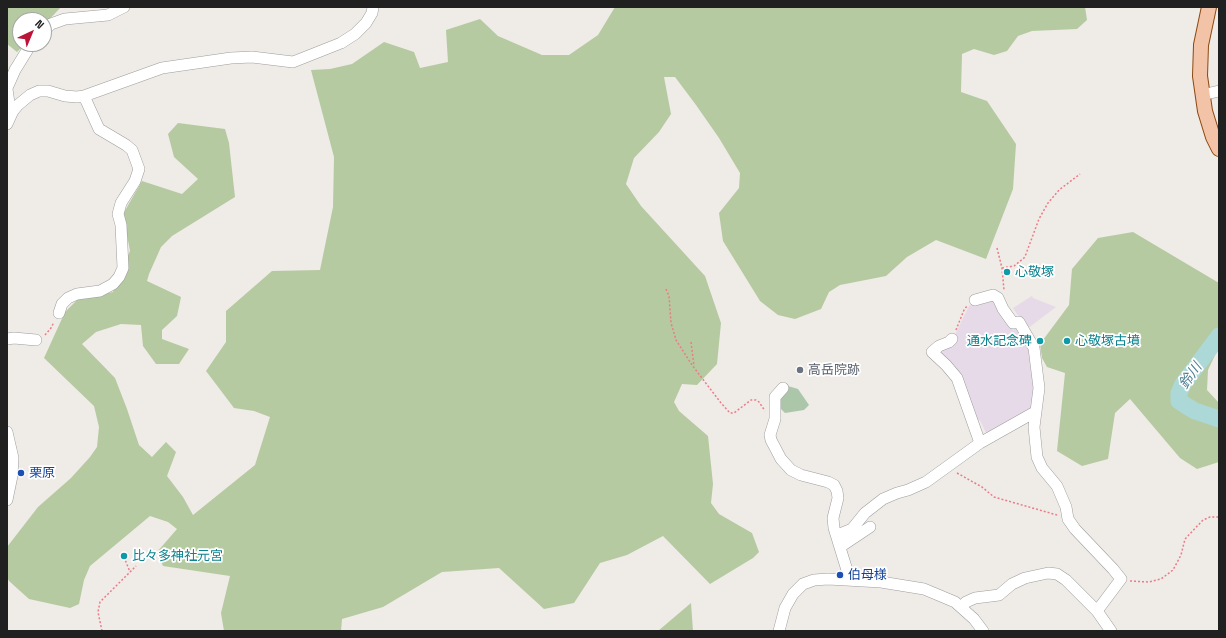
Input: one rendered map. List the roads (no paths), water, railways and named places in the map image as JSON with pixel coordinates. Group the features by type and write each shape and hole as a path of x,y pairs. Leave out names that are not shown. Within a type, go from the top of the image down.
{"main road":[{"path":"1209,7 1201,45 1200,76 1205,111 1213,137 1219,149"}],"street":[{"path":"52,24 66,19 108,15 124,7"},
{"path":"7,124 13,111 25,98 39,91 48,91 78,97 84,96 162,68 231,58 252,57 293,62 341,43 355,34 366,24 372,13 373,7"},
{"path":"13,111 9,104 7,89 15,70 26,52"},
{"path":"1202,95 1219,91"},
{"path":"59,313 62,304 68,298 77,294 100,291 113,284 119,277 123,268 121,225 118,214 121,202 135,181 139,169 132,150 99,129 84,96"},
{"path":"975,300 993,295 998,298 1003,309 1013,323 1019,322 1034,348 1039,388 1034,427 1037,457 1042,468 1057,486 1066,507 1068,518 1075,529 1121,579 1097,611"},
{"path":"7,339 14,338 36,340"},
{"path":"952,339 939,346 932,352 957,378 980,443"},
{"path":"783,388 774,397 775,419 771,430 771,440 781,459 791,470 801,475 828,482 834,486 837,491 838,498 833,518 834,528 850,580"},
{"path":"836,536 852,529 865,513 883,499 896,492 908,490 926,482 980,443 1035,412"},
{"path":"7,432 13,458 13,467 7,500"},
{"path":"840,547 870,526"},
{"path":"962,607 966,602 975,598 999,594 1012,584 1025,578 1048,573 1057,574 1066,580 1097,611 1111,631"},
{"path":"779,631 785,608 793,594 804,584 814,580 881,582 924,589 955,602 962,607 983,631"}],"waterway":[{"name":"鈴川","path":"1219,336 1183,384 1179,393 1179,401 1185,405 1195,411 1219,419"}],"place":[{"name":"心敬塚","path":"1007,272"},
{"name":"通水記念碑","path":"1040,341"},
{"name":"心敬塚古墳","path":"1067,341"},
{"name":"高岳院跡","path":"800,370"},
{"name":"栗原","path":"21,473"},
{"name":"比々多神社元宮","path":"124,556"},
{"name":"伯母様","path":"840,575"}]}
